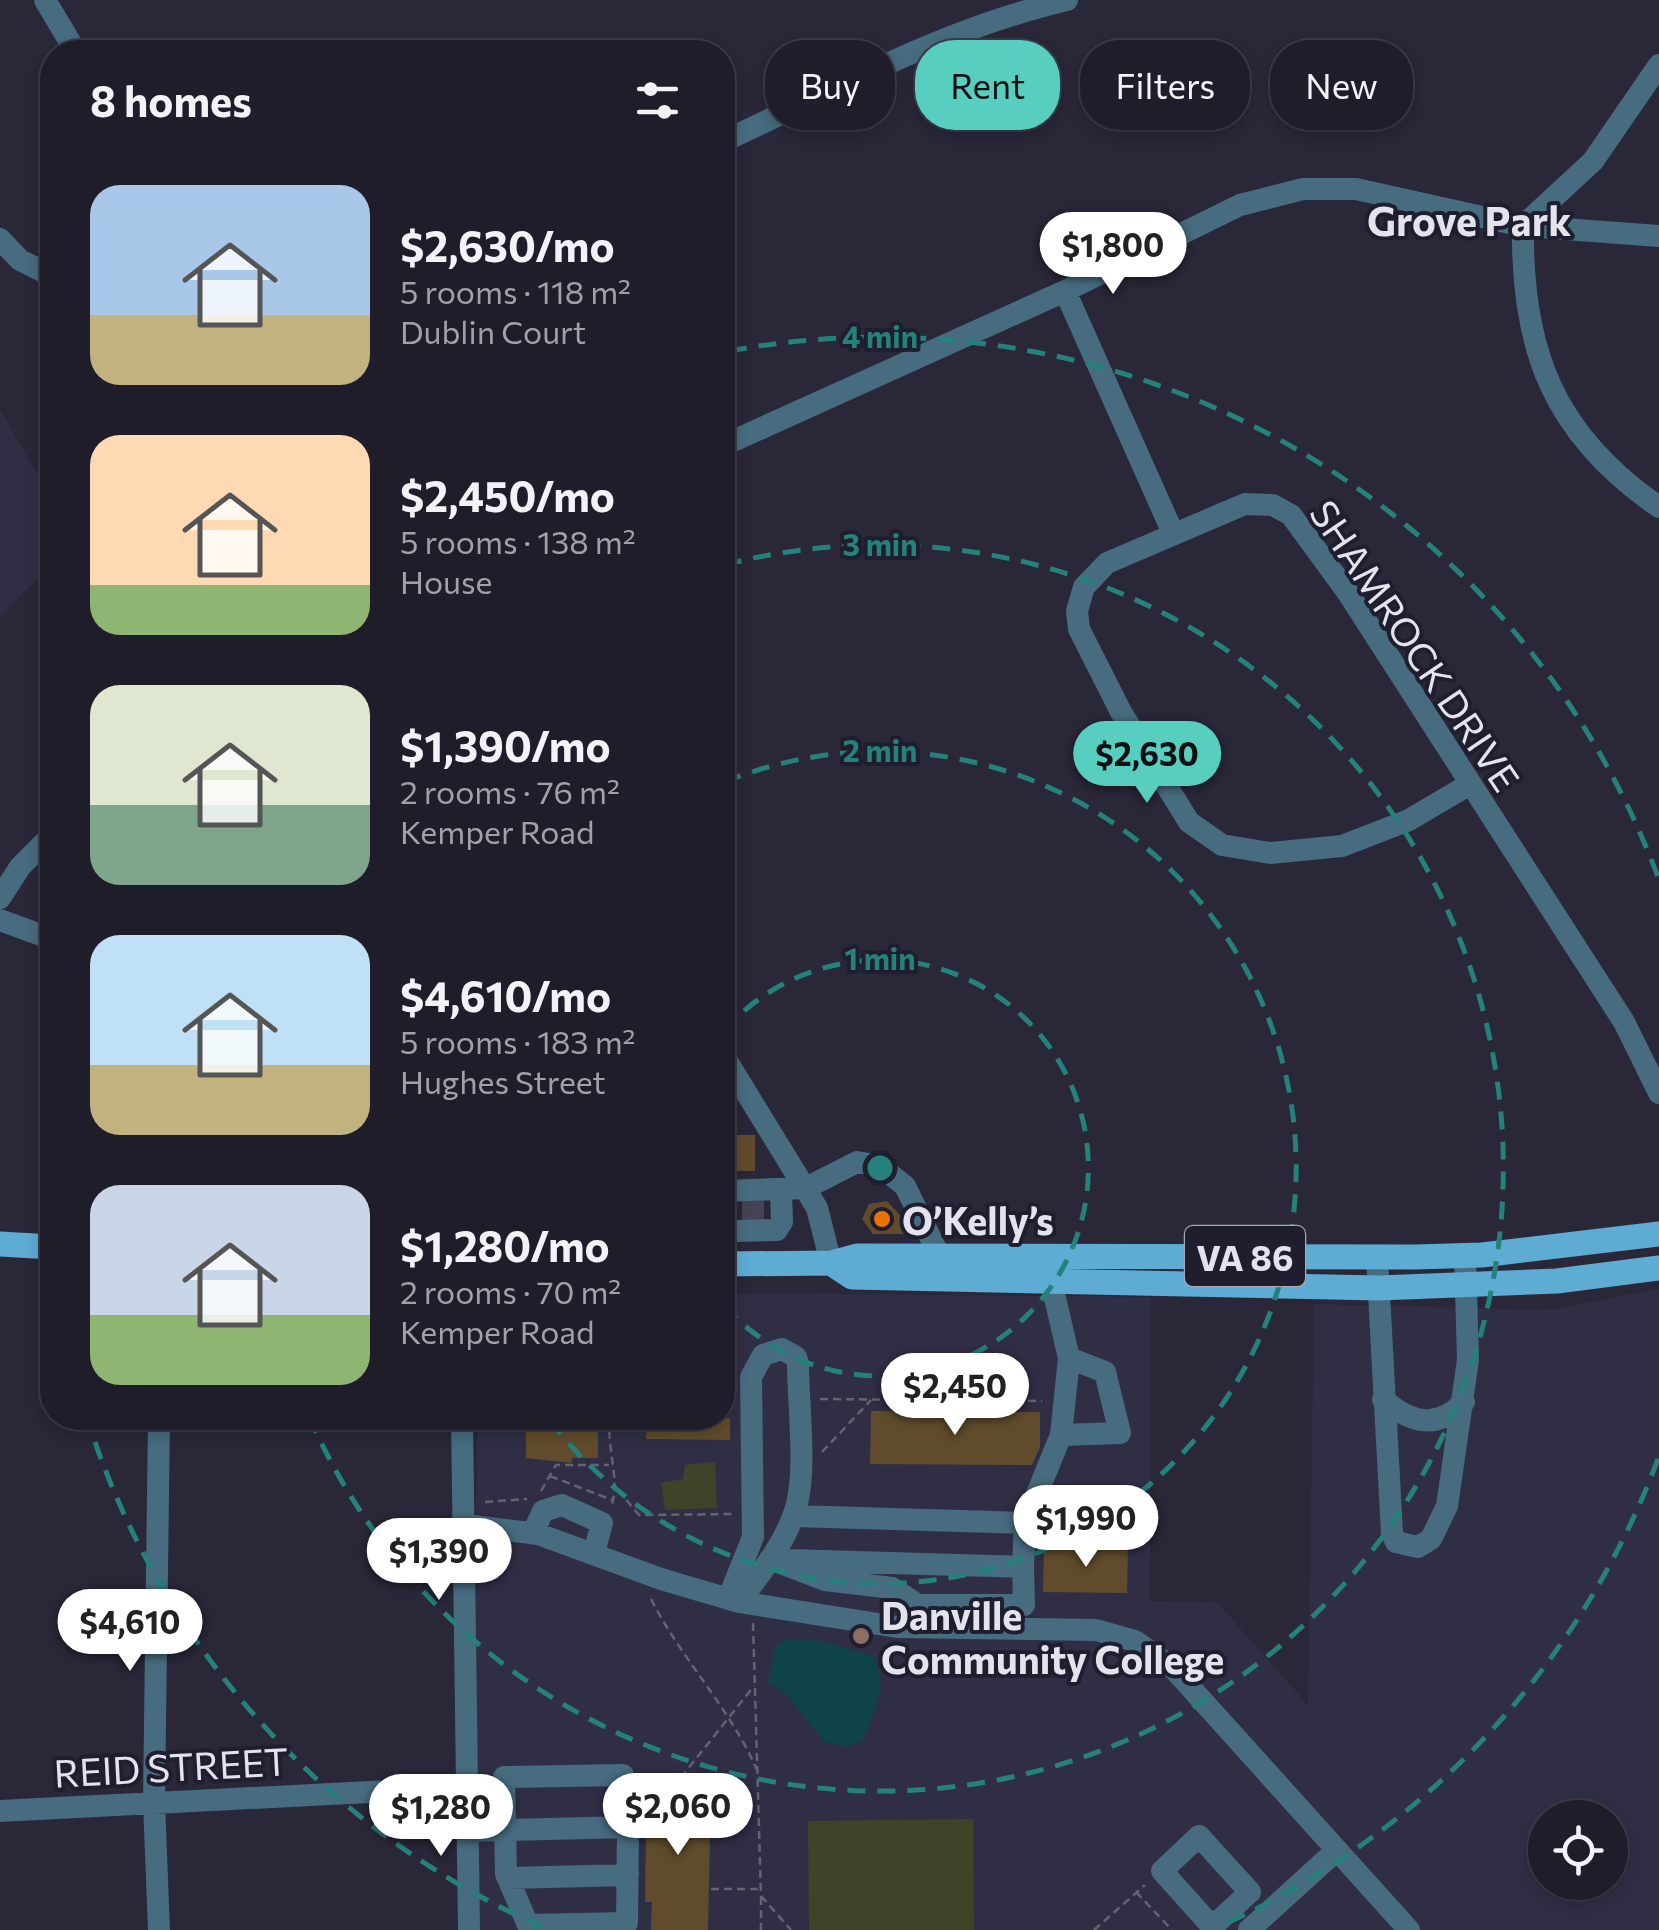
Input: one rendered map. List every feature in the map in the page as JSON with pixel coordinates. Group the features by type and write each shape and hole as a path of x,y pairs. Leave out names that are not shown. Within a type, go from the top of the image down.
{"main road":[{"name":"VA 86","path":"735,1264 831,1263 857,1256 1465,1256 1659,1234"},
{"path":"0,1244 40,1246"},
{"name":"VA 86","path":"831,1263 852,1277 1378,1288 1558,1281 1659,1268"}],"street":[{"path":"45,0 69,40"},
{"path":"735,136 910,54 1031,8 1067,0"},
{"path":"1659,65 1594,161 1522,226 1524,296 1549,388 1584,440 1659,507"},
{"path":"735,440 1064,292 1240,205 1303,188 1356,188 1522,226 1659,236"},
{"path":"0,240 20,260 40,270"},
{"path":"1064,292 1173,533"},
{"name":"SHAMROCK DRIVE","path":"1470,784 1409,820 1342,846 1270,853 1222,845 1202,834 1167,789 1122,712 1082,637 1077,611 1084,587 1094,574 1173,533 1245,504 1273,505 1291,515 1348,593 1624,1022 1659,1093"},
{"path":"0,898 40,847"},
{"path":"0,920 40,935"},
{"path":"735,1075 806,1188 824,1229 831,1263"},
{"path":"736,1213 781,1189 806,1188 857,1162 880,1166 905,1186 940,1258"},
{"path":"736,1213 776,1230 782,1222 781,1189"},
{"path":"1378,1257 1392,1533 1396,1542 1418,1547 1431,1539 1441,1525 1464,1402 1465,1256"},
{"path":"770,1559 825,1580 892,1588 918,1605 1024,1605 1025,1523 1062,1435 1069,1358 1051,1281"},
{"path":"782,1349 796,1357 799,1492 794,1516 740,1602 753,1514 751,1377 756,1363 772,1350 782,1349"},
{"path":"1062,1435 1120,1433 1105,1372 1069,1358"},
{"path":"1383,1399 1399,1414 1419,1422 1452,1415 1464,1402"},
{"path":"159,1430 154,1802 159,1930"},
{"path":"462,1430 469,1930"},
{"path":"534,1532 543,1511 554,1505 598,1520 604,1527 594,1553"},
{"path":"465,1514 534,1532 740,1602 896,1627 1096,1630 1135,1641 1172,1667 1409,1930"},
{"path":"794,1516 1025,1523"},
{"path":"770,1559 1024,1566"},
{"path":"623,1775 628,1827 627,1923 528,1925 508,1878 504,1777 623,1775"},
{"name":"REID STREET","path":"0,1811 466,1787"},
{"path":"467,1831 628,1827"},
{"path":"1199,1836 1250,1892 1214,1928 1162,1871 1199,1836"},
{"path":"1249,1930 1337,1850"},
{"path":"508,1878 628,1875"}],"path":[{"path":"798,1410 814,1398 1049,1401"},
{"path":"817,1461 826,1446 871,1400"},
{"path":"610,1430 610,1465 618,1490 638,1515 753,1514"},
{"path":"465,1514 536,1498 556,1465 610,1465"},
{"path":"550,1476 614,1501"},
{"path":"604,1527 618,1490"},
{"path":"636,1569 672,1640 741,1734 758,1772"},
{"path":"740,1602 755,1686 761,1930"},
{"path":"679,1790 679,1780 755,1686"},
{"path":"624,1780 679,1780"},
{"path":"1094,1930 1162,1871"},
{"path":"712,1889 761,1890"},
{"path":"1136,1892 1172,1930"},
{"path":"761,1896 791,1930"}],"shaded area":[{"path":"0,410 40,478 40,576 0,617"},
{"name":"Danville Community College","path":"1659,1289 1659,1930 479,1930 474,1723 477,1430 735,1430 735,1293 1151,1297 1150,1601 1217,1602 1308,1705 1314,1304 1550,1310"},
{"path":"715,1462 717,1508 665,1510 661,1483 683,1479 685,1465"},
{"path":"786,1639 821,1641 874,1656 879,1689 862,1741 848,1746 825,1743 789,1697 768,1682 775,1647"},
{"path":"973,1819 974,1930 809,1930 808,1821"}],"building":[{"path":"735,1135 755,1135 755,1171 735,1171"},
{"path":"887,1201 912,1234 873,1234 862,1219 869,1204"},
{"path":"871,1411 1040,1412 1040,1447 1032,1465 870,1464"},
{"path":"526,1430 598,1430 598,1458 572,1458 572,1463 526,1458"},
{"path":"646,1430 730,1430 730,1440 646,1439"},
{"path":"1044,1546 1128,1547 1127,1593 1043,1592"},
{"path":"640,1789 711,1791 708,1930 651,1930 652,1902 645,1902 646,1828"}],"tunnel":[{"path":"753,1201 753,1220"}],"place":[{"name":"O’Kelly’s","path":"882,1219"},
{"name":"Danville Community College","path":"861,1636"}],"district":[{"name":"Grove Park","path":"1469,219"}]}
